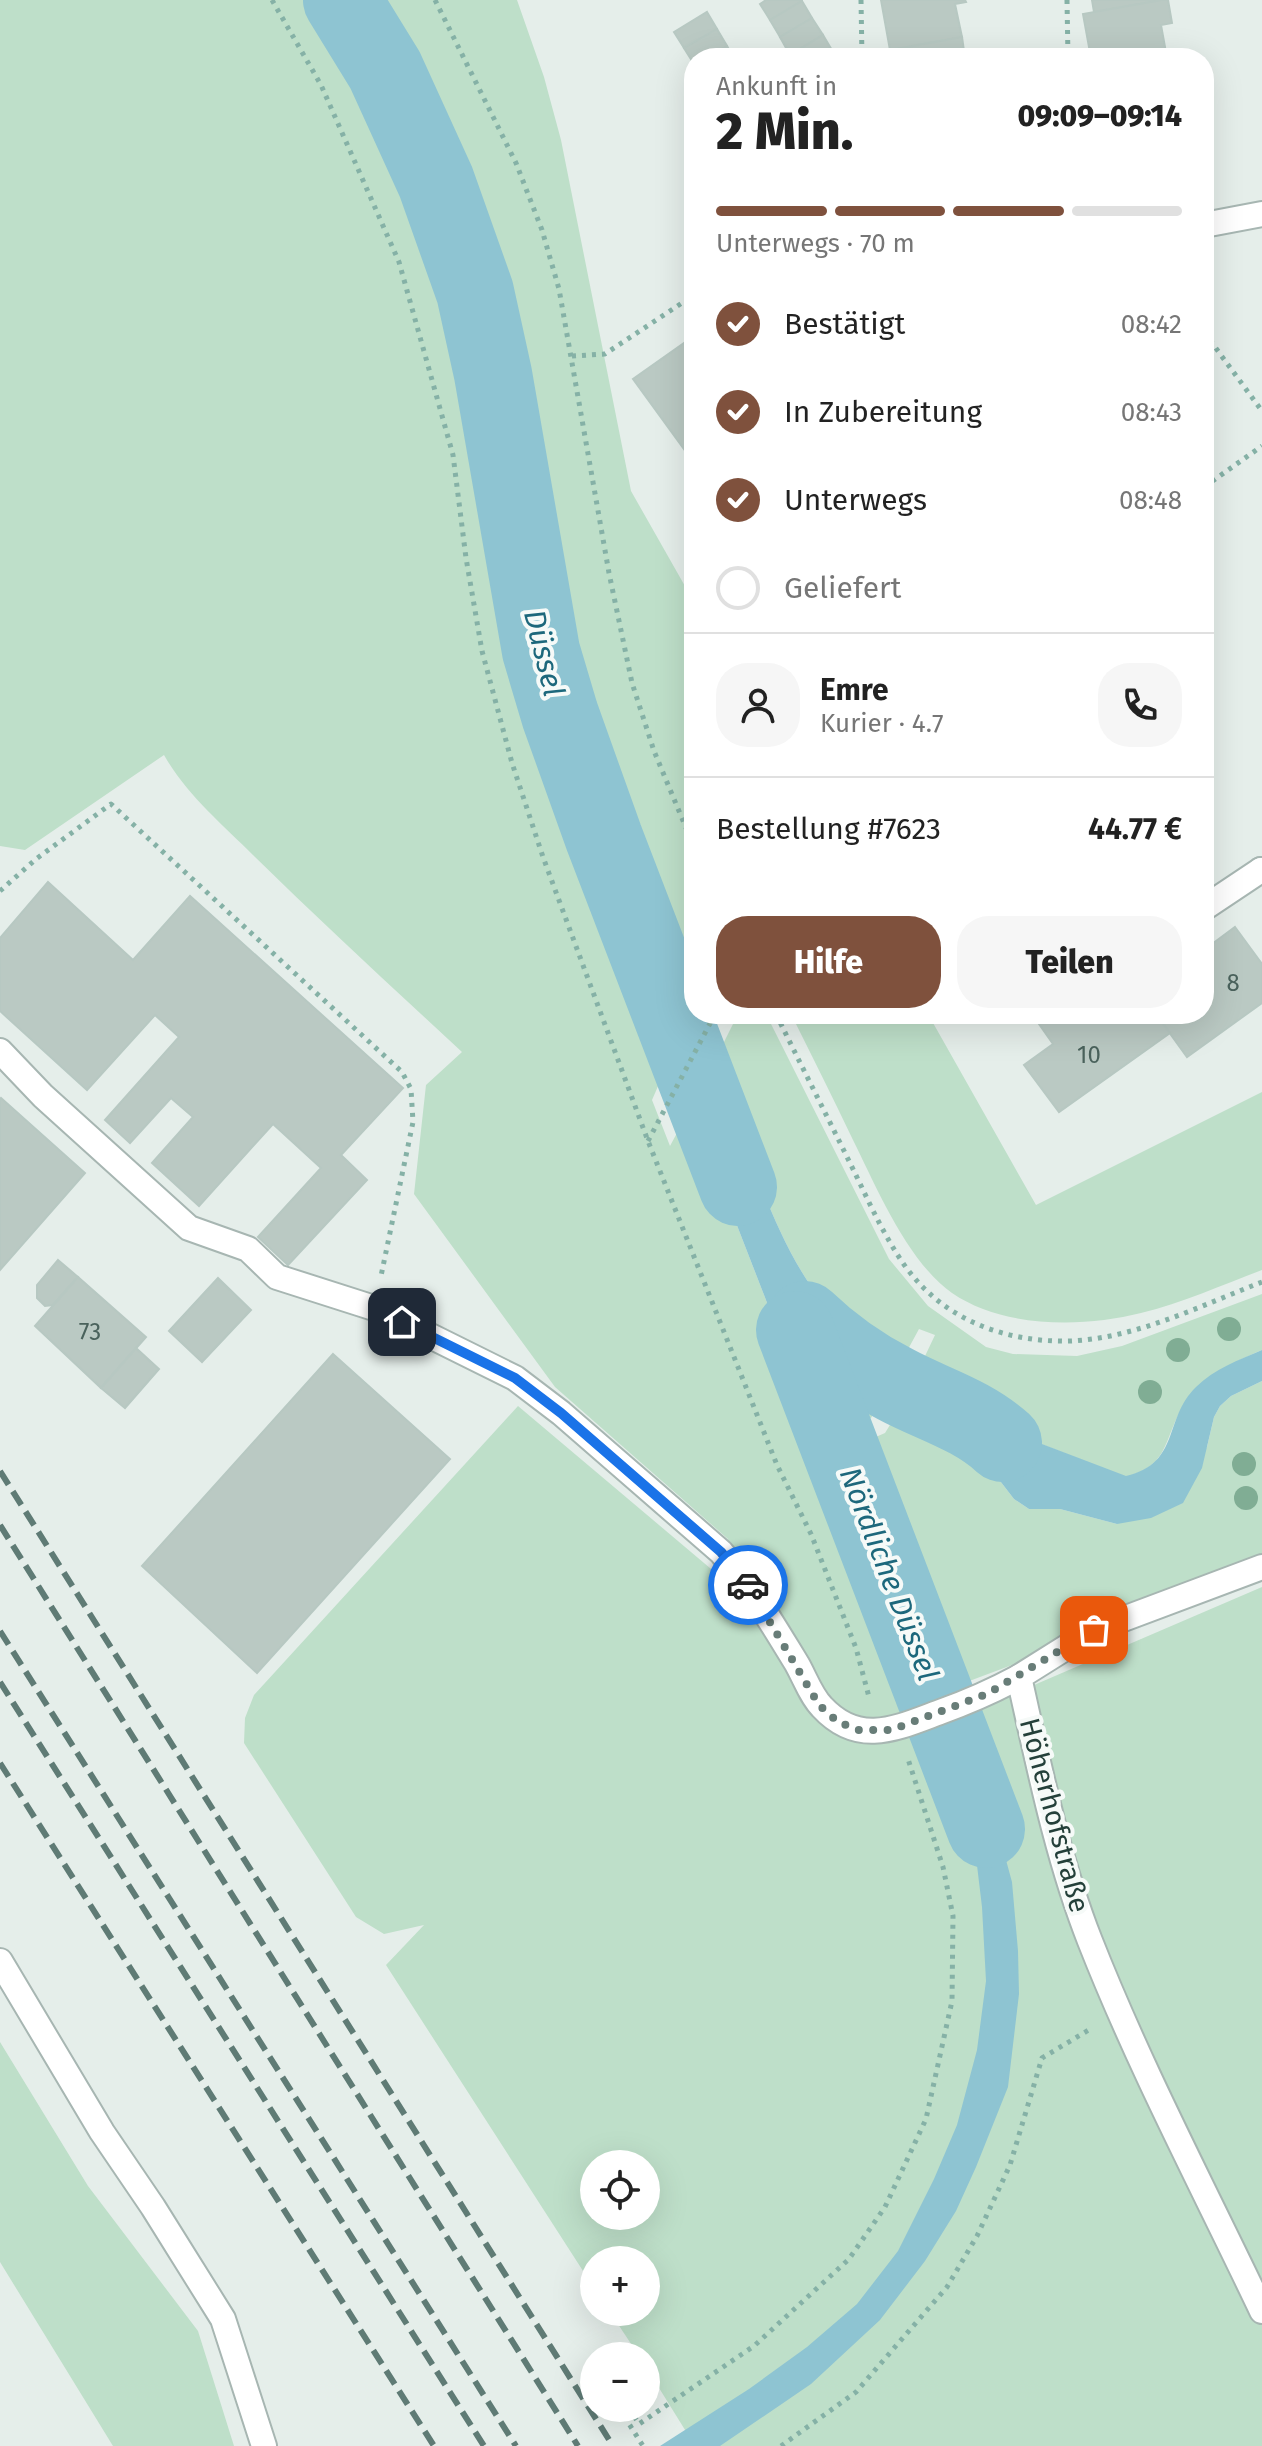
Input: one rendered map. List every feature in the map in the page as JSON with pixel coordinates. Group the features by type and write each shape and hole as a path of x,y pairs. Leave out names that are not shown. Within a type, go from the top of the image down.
{"street":[{"path":"1214,223 1262,214"},
{"path":"1214,901 1261,870"},
{"path":"0,1051 43,1096 189,1228 248,1249 277,1277 374,1308 515,1378 561,1413 732,1564 758,1600 819,1705 838,1722 859,1730 885,1731"},
{"path":"1019,1677 1094,1630 1262,1567"},
{"name":"Höherhofstraße","path":"885,1731 987,1694 1019,1677 1052,1824 1090,1940 1262,2311"},
{"path":"0,1961 102,2132 223,2319 264,2446"}],"path":[{"path":"272,0 321,85 399,262 453,455 482,651 512,763 543,857 648,1141 777,1465 811,1534 885,1731 908,1760 943,1867 953,1916 952,2001 926,2119 885,2207 849,2259 754,2346 660,2410"},
{"path":"435,0 516,163 542,230 559,289 609,573 632,683 654,751 684,823"},
{"path":"861,0 862,48"},
{"path":"1067,0 1068,48"},
{"path":"572,356 605,354 684,302"},
{"path":"1214,346 1262,411"},
{"path":"1214,480 1262,446"},
{"path":"0,891 36,859 111,804 402,1072 411,1089 413,1122 374,1308"},
{"path":"648,1141 710,1024"},
{"path":"781,1024 904,1265 957,1316 985,1329 1019,1337 1073,1341 1111,1335 1159,1321 1262,1282"},
{"path":"781,2446 856,2392 947,2287 977,2236 1010,2165 1042,2058 1121,2011"},
{"path":"628,2422 643,2446"}],"green space":[{"path":"0,0 332,0 377,74 431,181 478,339 537,660 669,1061 652,1100 670,1146 691,1107 813,1421 814,1438 800,1444 915,1736 1262,1587 1262,2446 695,2446 660,2390 660,2342 630,2342 619,2326 660,2326 660,2246 580,2246 580,2266 386,1965 424,1925 384,1934 356,1917 244,1743 245,1718 254,1695 518,1406 736,1590 728,1539 555,1387 414,1194 426,1085 462,1052 217,820 183,783 164,755 25,850 0,846"},
{"path":"347,0 517,0 544,77 561,140 631,491 684,584 684,991 567,677 490,326 452,210 386,59"},
{"path":"733,1024 771,1024 889,1259 928,1306 986,1347 1013,1354 1077,1356 1122,1346 1262,1294 1262,1350 1228,1366 1198,1388 1182,1408 1157,1459 1150,1466 1125,1477 1021,1436 974,1402 917,1373 935,1335 919,1329 900,1364 847,1328 817,1295 781,1233 714,1062"},
{"path":"796,1024 934,1024 1036,1205 1262,1092 1262,1270 1156,1309 1094,1321 1044,1322 1019,1319 972,1305 952,1293 921,1262 883,1201"},
{"path":"816,1345 882,1399 871,1418 848,1426 839,1392"},
{"path":"1262,1381 1262,1557 1020,1662 948,1689 857,1445 885,1433 901,1407 971,1455 984,1470 997,1477 1014,1499 1029,1509 1060,1509 1117,1524 1207,1447 1220,1406 1231,1396"},
{"path":"0,2042 88,2186 198,2331 234,2446 113,2446 0,2262"}],"water":[{"path":"714,1062 766,1199 798,1265 817,1295 847,1328 900,1364 882,1399 817,1347 839,1392 848,1426 814,1438 813,1421 691,1107"},
{"path":"1262,1350 1262,1381 1231,1396 1220,1406 1214,1417 1202,1468 1183,1503 1151,1518 1117,1524 1060,1509 1029,1509 1014,1499 997,1477 984,1470 971,1455 901,1407 917,1373 974,1402 1021,1436 1126,1476 1143,1470 1164,1451 1186,1399 1196,1387 1219,1370"},
{"path":"857,1445 948,1689 917,1700 899,1639 824,1458"},
{"path":"963,1720 1012,1882 1018,1951 1019,1994 1008,2087 976,2167 956,2211 925,2261 880,2320 811,2384 720,2446 660,2446 749,2389 807,2347 857,2304 898,2251 957,2125 977,2050 986,1981 982,1907 976,1857 966,1820 933,1735"}],"building":[{"path":"766,0 802,1 770,20 760,4"},
{"path":"881,0 965,0 955,4 962,37 890,48"},
{"path":"1092,0 1162,0 1094,12"},
{"path":"1168,0 1172,23 1161,25 1165,48 1089,48 1083,14"},
{"path":"802,1 812,18 780,37 770,20"},
{"path":"707,12 717,29 684,48 674,32"},
{"path":"812,18 823,35 802,48 786,48 780,37"},
{"path":"717,29 727,46 724,48 684,48"},
{"path":"823,35 831,48 802,48"},
{"path":"962,37 964,48 903,48"},
{"path":"684,343 684,449 633,379"},
{"path":"48,882 133,960 190,896 403,1088 341,1155 367,1180 288,1265 258,1237 321,1168 273,1124 199,1206 152,1163 193,1117 171,1098 130,1143 105,1120 179,1037 155,1015 87,1090 0,1011 0,938"},
{"path":"1235,927 1262,964 1262,1003 1187,1057 1163,1024 1214,1024 1214,943"},
{"path":"1039,1024 1163,1024 1170,1033 1059,1112 1024,1065 1053,1044"},
{"path":"0,1099 85,1173 0,1270"},
{"path":"58,1260 78,1277 53,1305 45,1306 37,1298 37,1285"},
{"path":"78,1277 146,1337 101,1388 35,1326"},
{"path":"218,1278 251,1310 202,1362 169,1331"},
{"path":"136,1348 159,1369 125,1408 101,1388"},
{"path":"333,1354 450,1459 257,1673 142,1566"}],"waterway":[{"name":"Düssel","path":"342,0 385,70 436,182 475,292 493,374 541,651 560,715 604,838 738,1187"},
{"path":"805,1320 871,1370 965,1417 1003,1443"},
{"name":"Nördliche Düssel","path":"795,1330 986,1829"}],"railway":[{"path":"0,1471 613,2446"},
{"path":"0,1525 578,2446"},
{"path":"0,1631 516,2446"},
{"path":"0,1682 484,2446"},
{"path":"0,1763 434,2446"}],"way so far":[{"path":"748,1585 819,1705 838,1722 859,1730 891,1730 987,1694 1094,1630"}],"route":[{"path":"402,1322 515,1378 561,1413 721,1552 748,1585"}]}
